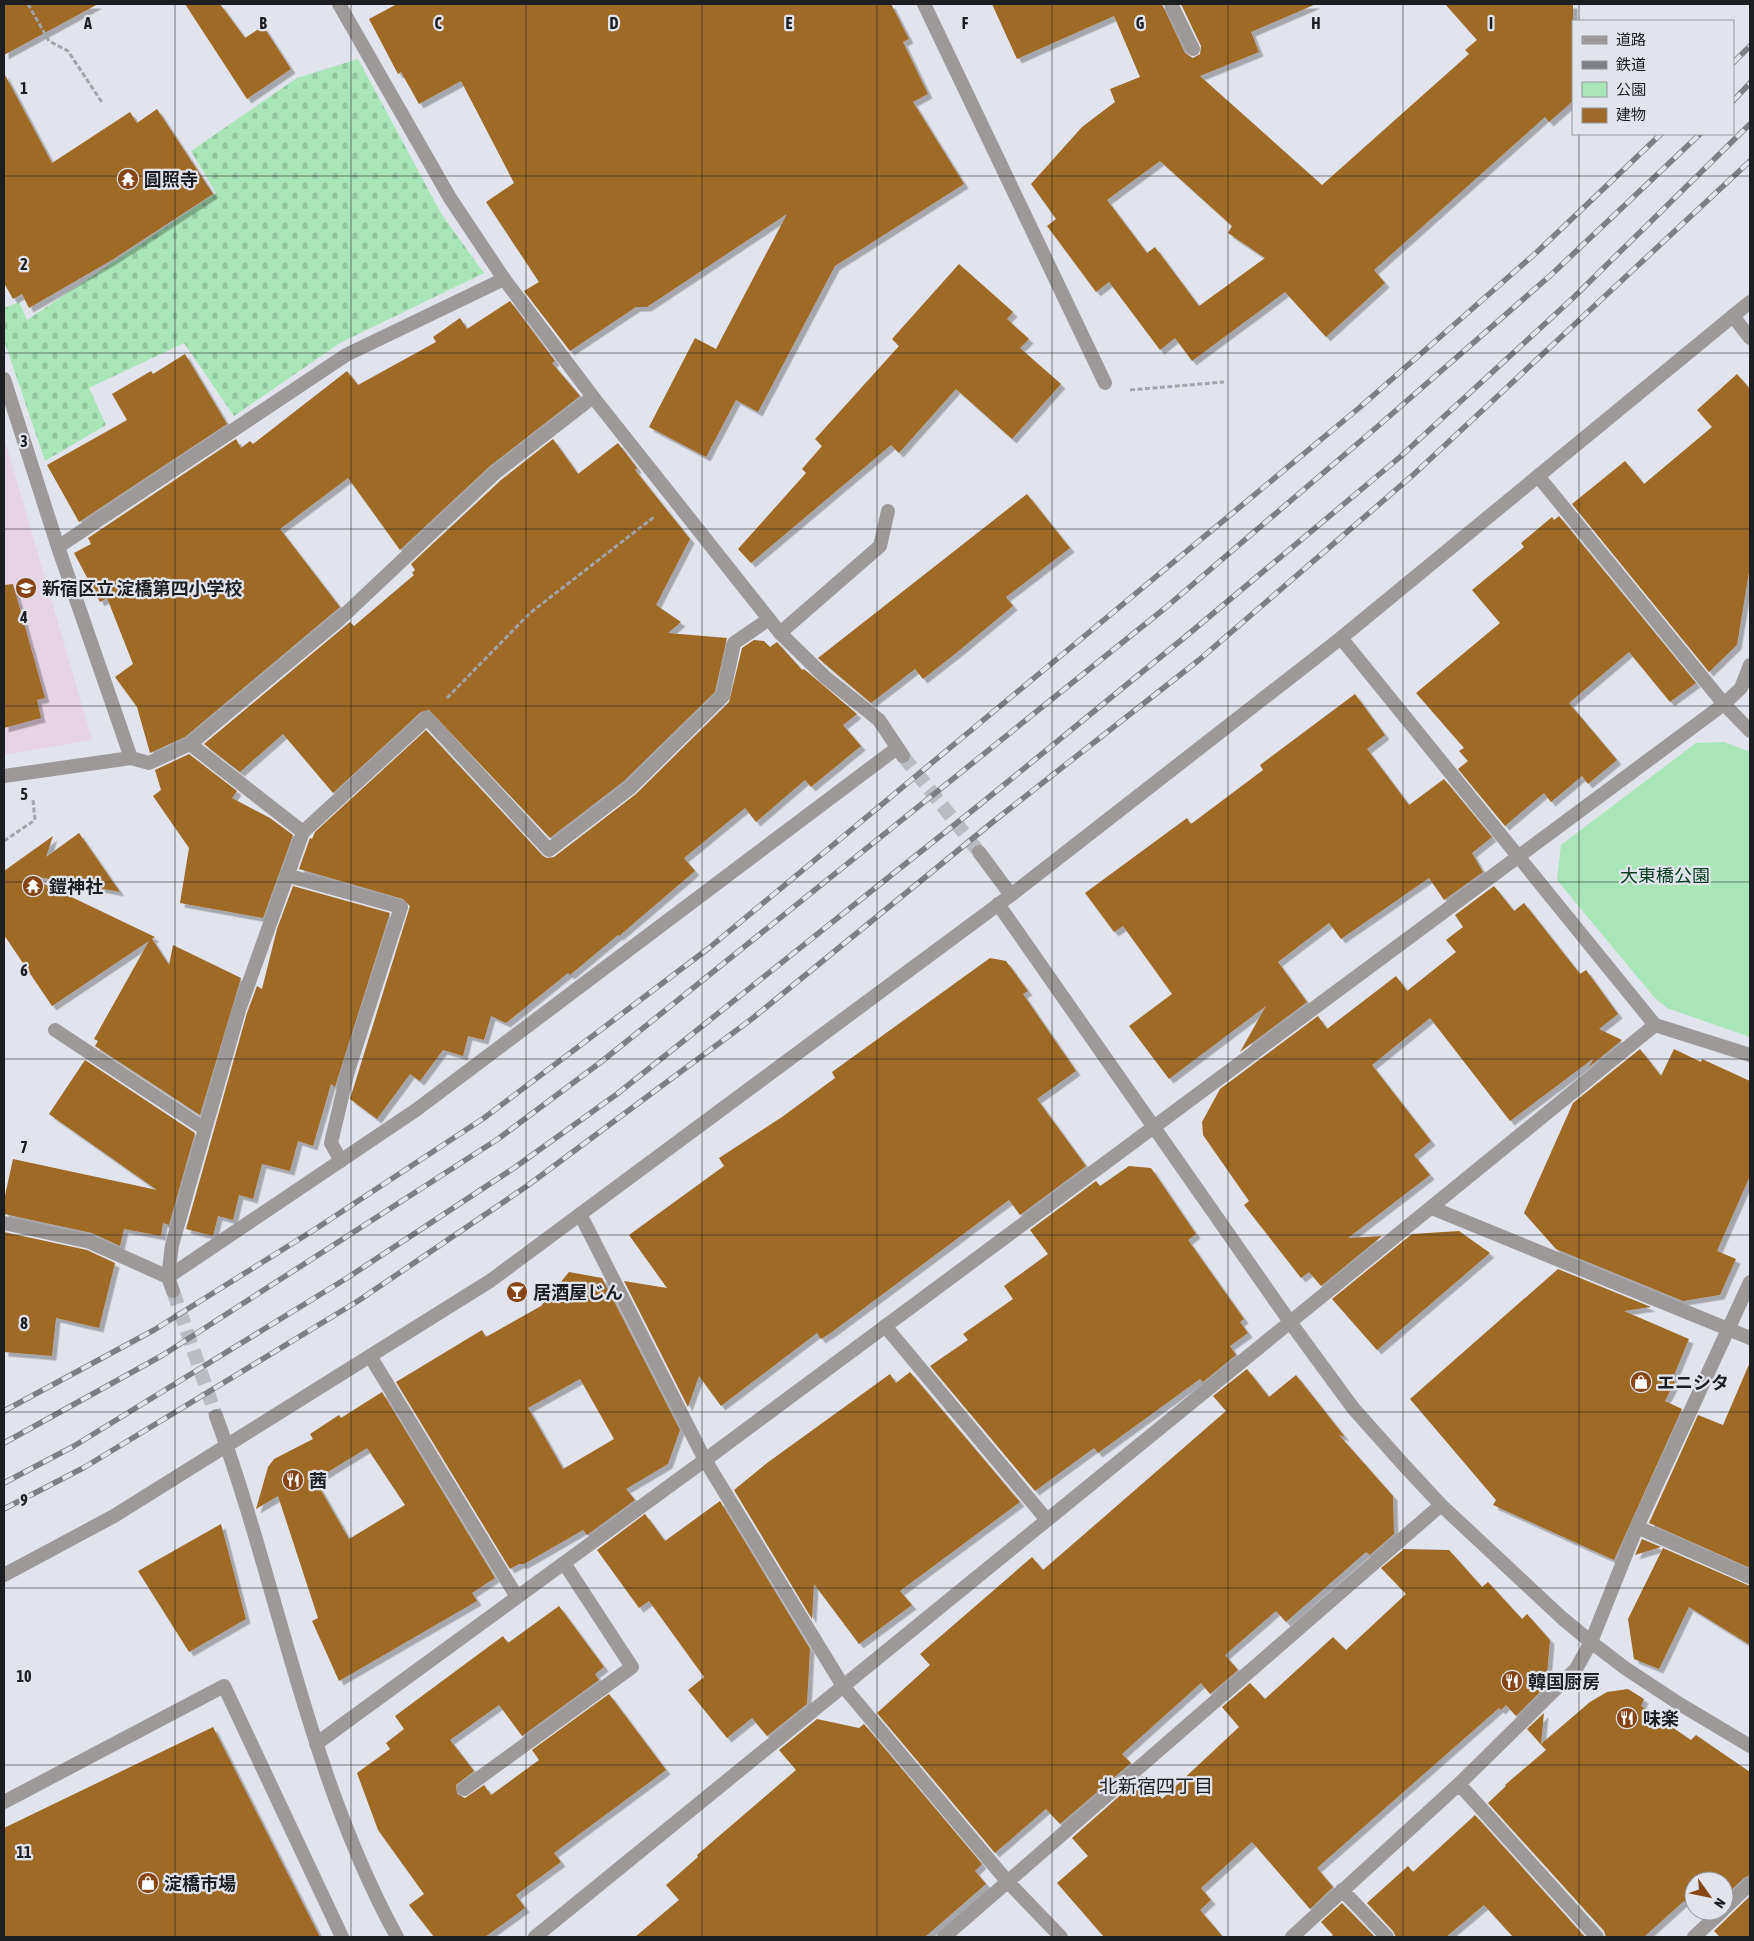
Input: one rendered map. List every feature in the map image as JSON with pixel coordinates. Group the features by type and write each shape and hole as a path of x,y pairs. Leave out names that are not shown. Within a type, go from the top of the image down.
{"street":[{"path":"168,1277 416,1110 900,752 879,720 825,677 780,634 593,397 504,278 450,198 339,4"},
{"path":"924,4 1105,383"},
{"path":"1171,4 1193,49"},
{"path":"58,547 346,355 504,278"},
{"path":"4,1575 114,1516 490,1281 998,904 1341,638 1750,302"},
{"path":"1733,316 1750,338"},
{"path":"4,380 58,547 131,758"},
{"path":"4,776 131,758 149,762 190,744 340,619 495,474 593,397"},
{"path":"1538,476 1724,704 1750,731"},
{"path":"780,634 880,546 888,511"},
{"path":"173,1291 168,1277 172,1245 239,1010 303,832 427,718 549,850 630,788 723,696 734,643 769,619"},
{"path":"1341,638 1656,1025 1750,1055"},
{"path":"316,1744 705,1460 1724,704 1741,688 1750,665"},
{"path":"190,744 303,832"},
{"path":"979,852 1011,894"},
{"path":"286,875 401,907 348,1072 331,1143 341,1161"},
{"path":"998,904 1290,1322 1353,1408 1441,1505 1562,1618 1625,1668 1678,1703 1750,1746"},
{"path":"535,1937 1656,1025"},
{"path":"55,1030 205,1129"},
{"path":"1432,1208 1750,1338"},
{"path":"580,1214 705,1460 843,1686 1007,1881 1061,1937"},
{"path":"4,1224 90,1242 168,1277"},
{"path":"1292,1937 1459,1784 1576,1669 1591,1642 1637,1528 1750,1282"},
{"path":"884,1326 1047,1520"},
{"path":"370,1356 518,1597"},
{"path":"216,1416 316,1744 373,1894 397,1937"},
{"path":"944,1937 1441,1505"},
{"path":"1637,1528 1750,1577"},
{"path":"464,1789 632,1667 564,1563"},
{"path":"4,1802 224,1686 342,1937"},
{"path":"1459,1784 1597,1937"},
{"path":"1734,1899 1750,1884"},
{"path":"1342,1890 1387,1937"},
{"path":"1694,1937 1711,1921"}],"path":[{"path":"28,4 49,41 68,51 103,104"},
{"path":"1105,383 1117,391 1224,382"},
{"path":"427,718 530,613 676,500"},
{"path":"4,841 35,820 30,772"}],"shaded area":[{"name":"新宿区立 淀橋第四小学校","path":"4,437 92,740 4,755"}],"green space":[{"path":"358,59 442,215 484,273 340,343 234,416 184,343 89,388 106,425 45,461 4,340 4,308 19,302 27,320 216,193 191,151 297,78"},
{"name":"大東橋公園","path":"1724,742 1750,752 1750,1037 1667,1008 1654,997 1557,880 1561,845 1696,743"}],"building":[{"path":"4,4 98,4 4,55"},
{"path":"185,4 220,4 245,38 263,26 291,69 247,99"},
{"path":"397,4 891,4 909,39 903,42 928,94 913,102 964,184 835,266 758,412 736,400 706,457 649,427 695,338 716,349 787,214 647,307 636,307 570,351 524,291 539,282 486,202 514,183 461,81 419,104 401,72 398,74 369,19"},
{"path":"992,4 1162,4 1185,53 1193,58 1200,54 1201,46 1181,4 1316,4 1251,32 1259,52 1200,76 1322,185 1469,54 1465,50 1477,40 1445,4 1573,4 1572,102 1549,122 1545,117 1374,270 1385,283 1326,337 1285,292 1192,361 1175,338 1160,350 1109,282 1096,292 1047,226 1056,219 1031,184 1082,127 1115,102 1110,89 1140,77 1114,16 1017,59","holes":["1160,161 1232,226 1228,233 1265,258 1199,306 1155,247 1147,253 1107,200"]},
{"path":"4,73 52,163 130,112 137,123 157,109 213,194 112,260 29,308 22,294 13,299 4,283"},
{"path":"959,264 1013,312 1007,319 1029,339 1020,348 1061,384 1012,439 956,389 899,453 891,445 751,563 738,549 806,473 802,469 822,446 815,439 899,346 892,339"},
{"path":"510,301 555,361 552,363 580,396 490,466 400,550 348,478 280,529 340,607 185,737 150,753 137,707 115,677 133,664 107,598 100,602 74,553 91,544 88,538 236,439 241,448 250,441 253,444 347,371 358,385 436,342 433,337 460,318 467,329"},
{"path":"185,354 227,424 79,522 47,465 127,420 112,394 151,371 153,374"},
{"path":"1737,374 1750,389 1750,566 1737,645 1709,672 1572,504 1625,461 1644,484 1712,427 1697,410"},
{"path":"553,439 578,474 618,443 637,468 635,470 690,539 656,605 681,622 668,633 727,638 715,692 624,781 550,838 429,710 421,712 333,793 283,734 240,772 204,744 350,622 354,626 414,575 412,573 415,570 411,564 501,480"},
{"path":"1027,494 1070,548 1006,597 1013,606 955,654 923,679 915,669 871,703 818,658"},
{"path":"1559,516 1696,683 1670,702 1629,652 1569,703 1617,760 1588,784 1582,776 1551,802 1544,793 1505,826 1458,769 1468,761 1459,751 1464,748 1416,693 1500,623 1472,590 1524,547 1521,543 1552,517 1554,520"},
{"path":"13,584 45,698 37,700 41,718 4,728 4,585"},
{"path":"754,640 764,641 770,647 777,642 802,670 804,669 857,714 843,725 861,746 811,787 805,780 756,822 745,808 684,858 695,871 619,936 570,975 568,973 506,1023 491,1016 484,1040 468,1036 463,1056 443,1050 420,1081 410,1074 377,1119 350,1099 410,906 403,899 299,869 310,838 312,839 315,832 426,730 543,856 547,858 554,857 636,794 729,702 742,648"},
{"path":"1355,694 1385,735 1367,749 1409,805 1444,779 1492,837 1472,853 1483,872 1444,900 1429,878 1341,939 1329,923 1278,962 1307,1002 1240,1052 1266,1006 1169,1079 1129,1026 1172,994 1123,926 1114,932 1085,893 1187,818 1191,824 1263,770 1260,765"},
{"path":"189,754 237,791 232,798 270,818 293,835 263,918 180,903 189,848 153,796 161,790 155,770"},
{"path":"79,833 120,892 39,877 38,881 155,937 152,939 169,965 173,945 241,978 200,1115 95,1046 98,1041 94,1039 149,941 52,1006 4,935 4,871 53,836 46,857"},
{"path":"293,886 390,913 335,1087 331,1084 313,1146 298,1141 290,1171 262,1164 253,1199 239,1195 233,1220 218,1216 213,1236 186,1229 247,1013 257,986 262,989 277,929"},
{"path":"1494,886 1514,911 1524,903 1580,974 1586,970 1618,1014 1599,1029 1622,1040 1589,1067 1594,1058 1510,1121 1430,1018 1372,1065 1431,1141 1414,1155 1430,1175 1348,1238 1382,1236 1321,1286 1309,1272 1301,1278 1244,1205 1249,1201 1203,1135 1202,1122 1220,1089 1318,1016 1327,1029 1396,976 1407,991 1456,952 1446,940 1463,927 1455,915"},
{"path":"990,958 1006,961 1028,991 1023,994 1076,1071 1037,1099 1086,1166 1020,1215 1009,1200 832,1332 821,1339 817,1333 721,1406 699,1376 688,1407 624,1281 667,1288 629,1235 724,1166 719,1158 782,1117 835,1078 832,1072"},
{"path":"1640,1049 1661,1076 1674,1049 1701,1062 1702,1059 1750,1081 1750,1176 1717,1251 1736,1259 1720,1295 1683,1301 1556,1249 1524,1213 1573,1103"},
{"path":"85,1060 195,1133 169,1225 163,1223 161,1236 124,1229 120,1246 92,1233 4,1214 4,1200 13,1159 157,1190 49,1114"},
{"path":"1129,1166 1151,1168 1196,1234 1188,1240 1244,1319 1240,1322 1248,1333 1230,1346 1236,1355 1203,1382 1200,1379 1098,1453 1094,1448 1035,1491 930,1366 968,1340 963,1334 1013,1299 1004,1286 1048,1254 1030,1230 1096,1181 1100,1186"},
{"path":"1459,1231 1490,1253 1377,1350 1332,1299 1412,1234"},
{"path":"4,1232 87,1250 115,1263 99,1328 56,1318 52,1356 4,1352"},
{"path":"1558,1269 1651,1307 1624,1311 1689,1339 1672,1380 1675,1382 1665,1401 1682,1409 1614,1560 1493,1505 1496,1500 1410,1399"},
{"path":"569,1272 602,1278 680,1430 668,1464 626,1489 635,1500 587,1535 583,1530 524,1564 519,1564 510,1569 396,1382 482,1330 486,1337 541,1306","holes":["580,1379 614,1439 563,1469 528,1408"]},
{"path":"1750,1362 1750,1568 1649,1523 1698,1415 1723,1425"},
{"path":"1247,1369 1269,1397 1296,1375 1345,1437 1339,1435 1393,1496 1394,1534 1370,1555 1366,1552 1286,1622 1276,1611 1225,1655 1238,1670 1210,1694 1201,1683 1122,1754 1131,1763 1060,1824 1046,1809 995,1853 877,1713 930,1665 920,1654 1032,1557 1043,1570 1226,1411 1213,1396"},
{"path":"910,1372 1020,1502 900,1591 912,1605 859,1644 814,1584 812,1619 734,1490 767,1463 890,1374 896,1383"},
{"path":"382,1392 495,1578 472,1593 477,1601 339,1681 312,1621 318,1618 278,1496 256,1509 268,1467 274,1459 313,1439 310,1434 339,1415 341,1418","holes":["367,1448 405,1505 349,1539 315,1480"]},
{"path":"720,1501 810,1649 807,1704 767,1736 752,1718 727,1738 688,1690 704,1677 649,1601 639,1608 597,1550 645,1514 665,1541"},
{"path":"221,1524 246,1619 189,1652 138,1571"},
{"path":"1642,1539 1661,1547 1635,1555"},
{"path":"1663,1548 1750,1586 1750,1645 1689,1607 1659,1669 1634,1659 1628,1619"},
{"path":"1404,1549 1449,1550 1482,1587 1488,1582 1522,1619 1527,1614 1550,1640 1546,1686 1516,1716 1506,1705 1501,1710 1499,1708 1317,1868 1333,1887 1310,1909 1252,1842 1201,1888 1211,1900 1200,1910 1223,1937 1104,1937 1057,1883 1088,1856 1072,1838 1142,1776 1162,1799 1239,1727 1222,1707 1250,1683 1265,1699 1333,1637 1346,1650 1406,1594 1381,1568"},
{"path":"559,1606 604,1667 595,1674 599,1680 522,1736 499,1705 450,1740 474,1771 456,1785 457,1794 465,1798 484,1785 491,1795 539,1760 532,1750 609,1694 666,1770 554,1853 561,1862 516,1895 525,1908 485,1937 434,1937 409,1905 424,1894 378,1830 357,1773 390,1749 386,1743 404,1729 395,1716 503,1636 508,1643"},
{"path":"1628,1689 1644,1699 1641,1706 1691,1740 1696,1735 1750,1772 1750,1875 1734,1888 1734,1871 1684,1871 1684,1901 1644,1937 1606,1937 1604,1931 1488,1803 1505,1785 1546,1750 1527,1729 1544,1713 1541,1744 1590,1702 1607,1692"},
{"path":"817,1719 859,1728 864,1724 982,1864 975,1871 986,1884 925,1937 635,1937 679,1900 666,1885 698,1857 697,1855 796,1770 779,1750"},
{"name":"淀橋市場","path":"213,1727 320,1937 4,1937 4,1828"},
{"path":"1475,1815 1585,1937 1513,1937 1484,1905 1446,1937 1396,1937 1393,1931 1367,1903 1408,1866 1413,1872"},
{"path":"1750,1896 1750,1937 1720,1937 1714,1931 1724,1921 1734,1921 1734,1912"},
{"path":"1342,1903 1375,1937 1330,1937 1333,1935 1321,1922"}],"tunnel":[{"path":"903,756 979,852"},
{"path":"173,1291 216,1416"}],"railway":[{"path":"1734,62 1750,46"},
{"path":"1734,100 1750,83"},
{"path":"4,1483 74,1446 347,1278 514,1168 617,1094 983,802 1185,637 1400,457 1573,298 1750,124"},
{"path":"4,1411 154,1330 317,1228 484,1118 709,948 1359,408 1537,252 1660,135"},
{"path":"4,1443 163,1355 498,1139 601,1062 1164,609 1552,274 1699,135"},
{"path":"4,1509 85,1467 358,1301 527,1186 753,1018 994,821 1199,660 1413,475 1750,161"}],"place":[{"name":"圓照寺","path":"128,179"},
{"name":"新宿区立 淀橋第四小学校","path":"26,588"},
{"name":"鎧神社","path":"33,886"},
{"name":"居酒屋じん","path":"517,1292"},
{"name":"エニシタ","path":"1641,1382"},
{"name":"茜","path":"293,1480"},
{"name":"韓国厨房","path":"1512,1681"},
{"name":"味楽","path":"1627,1718"},
{"name":"淀橋市場","path":"148,1883"}],"district":[{"name":"北新宿四丁目","path":"1156,1786"}]}
